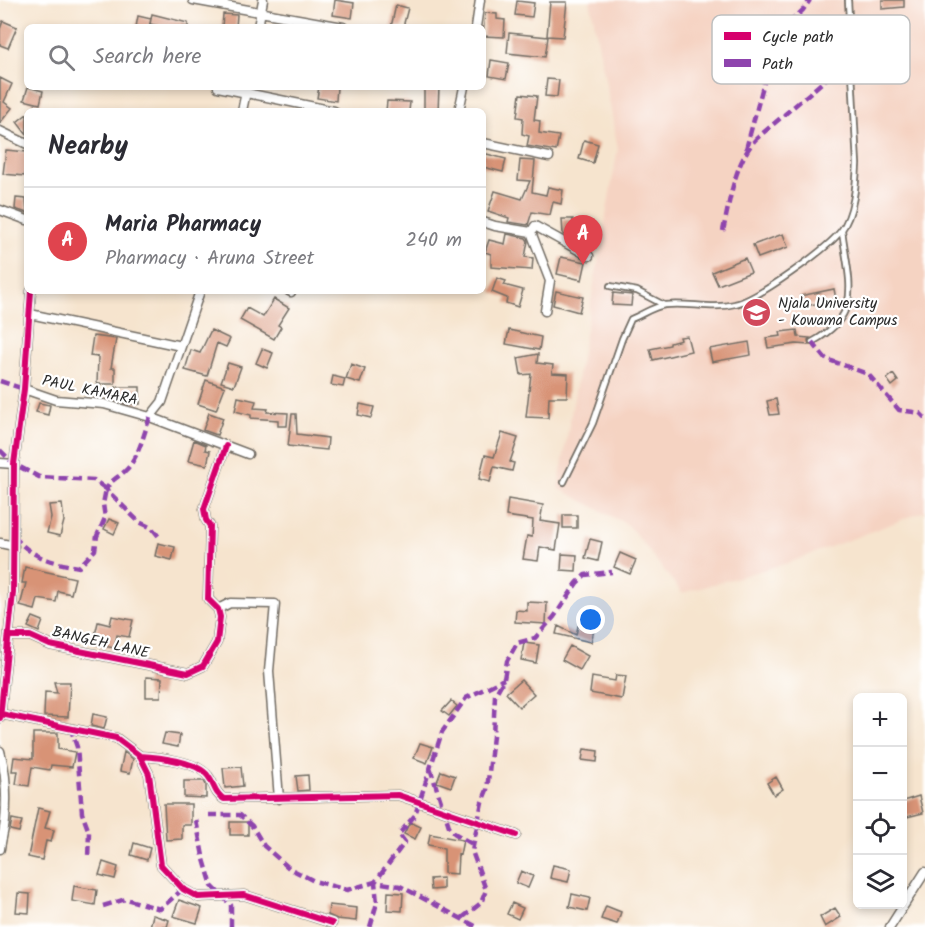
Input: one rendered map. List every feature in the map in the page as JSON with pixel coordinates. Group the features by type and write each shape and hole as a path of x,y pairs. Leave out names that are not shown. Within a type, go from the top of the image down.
{"street":[{"path":"193,0 328,24"},
{"path":"259,24 263,0"},
{"path":"476,24 480,0"},
{"path":"243,108 246,90 321,108"},
{"path":"460,108 463,90"},
{"path":"0,131 24,143"},
{"path":"486,144 549,157"},
{"path":"0,210 24,219"},
{"path":"486,223 495,226 533,229 589,256"},
{"path":"533,229 550,281 545,311"},
{"path":"31,294 24,389 14,465 14,593 0,716 116,738 140,756 149,774 161,865 183,889 198,897 244,895 332,923"},
{"path":"150,417 162,402 200,294"},
{"path":"30,314 182,346"},
{"name":"PAUL KAMARA","path":"24,389 56,400 104,404 150,417 248,454"},
{"path":"226,446 204,509 210,526 208,599 218,609 230,603 275,604 269,671 279,799"},
{"path":"0,463 14,465"},
{"path":"0,543 14,546"},
{"name":"BANGEH LANE","path":"10,636 30,636 50,645 188,673 203,666 217,642 220,617 218,609"},
{"path":"0,751 4,768 5,803 5,820 0,849"},
{"path":"140,756 164,757 197,768 207,775 217,795 224,800 398,795 516,835"},
{"path":"890,927 925,872"}],"lane":[{"path":"849,0 850,15"},
{"path":"564,482 593,423 631,319 664,305 719,306 746,300 776,283 812,257 842,231 856,188 853,84"},
{"path":"812,342 827,334 843,318 849,305 850,291 842,231"},
{"path":"610,286 637,291 664,305"}],"shaded area":[{"name":"Njala University - Kowama Campus","path":"590,0 925,0 925,344 923,355 925,358 925,511 788,563 682,593 628,525 558,488 618,148"}],"building":[{"path":"335,0 354,3 352,18 333,15"},
{"path":"882,0 904,0 904,7 882,9"},
{"path":"517,1 534,3 532,17 515,15"},
{"path":"550,2 567,2 563,37 547,36"},
{"path":"396,5 408,8 404,24 392,24"},
{"path":"485,13 497,14 497,19 505,20 504,37 486,36 486,24 484,24"},
{"path":"152,14 188,23 188,24 150,24"},
{"path":"223,14 237,15 236,24 222,24"},
{"path":"138,16 151,19 150,24 137,24"},
{"path":"3,21 17,27 8,48 0,45 0,29"},
{"path":"509,33 548,37 545,57 507,53"},
{"path":"491,60 509,63 506,79 489,76"},
{"path":"0,78 12,84 4,102 12,108 0,123"},
{"path":"547,79 559,80 557,97 545,96"},
{"path":"27,90 43,91 40,104 24,100"},
{"path":"318,90 337,90 336,101 317,98"},
{"path":"424,90 439,90 438,108 424,108"},
{"path":"520,94 537,96 534,120 540,121 539,133 559,136 556,151 527,146 529,136 522,134 523,118 517,117"},
{"path":"387,101 410,102 409,108 386,108"},
{"path":"24,116 24,131 17,122"},
{"path":"584,140 598,144 593,163 579,159"},
{"path":"6,150 24,152 24,176 3,174"},
{"path":"486,154 506,159 503,172 486,168"},
{"path":"520,160 535,161 532,192 546,195 548,187 563,190 561,204 553,202 550,215 532,212 528,225 508,222 509,218 488,211 495,191 522,199 530,181 518,180"},
{"path":"16,198 24,199 24,212 15,209"},
{"path":"562,219 573,219 574,239 563,234"},
{"path":"507,234 526,238 528,241 525,257 533,258 532,270 491,267 491,254 486,252 489,240 505,244"},
{"path":"783,234 788,247 758,258 753,245"},
{"path":"561,257 586,262 582,280 557,274"},
{"path":"745,258 751,272 718,285 712,272"},
{"path":"497,278 506,281 504,285 523,290 518,307 506,303 507,298 492,292"},
{"path":"834,289 836,299 802,307 800,296"},
{"path":"556,291 583,297 579,312 553,305"},
{"path":"613,293 632,295 631,306 612,305"},
{"path":"274,299 289,308 278,325 281,327 274,339 240,320 247,308 263,317"},
{"path":"211,330 230,339 226,347 217,343 207,376 185,370 191,350 200,353"},
{"path":"509,330 541,337 539,350 506,344"},
{"path":"797,330 798,337 810,338 809,345 796,344 768,348 766,338 781,336 780,332"},
{"path":"93,336 116,339 111,368 115,368 115,384 97,384 98,357 90,356"},
{"path":"687,336 691,351 653,360 650,349 670,345 670,343 681,340 680,337"},
{"path":"749,342 751,355 712,362 709,349"},
{"path":"262,349 273,353 267,368 256,363"},
{"path":"538,354 537,363 553,365 552,373 568,374 567,397 549,397 548,418 526,417 531,374 521,375 518,358"},
{"path":"228,363 241,367 234,386 221,382"},
{"path":"351,364 365,369 360,383 346,379"},
{"path":"893,374 898,381 892,386 887,379"},
{"path":"333,376 345,379 343,387 331,385"},
{"path":"206,380 225,387 216,410 198,404"},
{"path":"116,387 140,387 140,404 116,401"},
{"path":"238,397 256,401 254,408 268,409 267,412 288,413 287,426 278,426 278,420 251,418 251,415 235,411"},
{"path":"776,399 779,414 770,415 767,401"},
{"path":"39,403 50,405 48,415 36,412"},
{"path":"360,404 374,407 371,418 358,415"},
{"path":"209,413 223,418 217,435 203,430"},
{"path":"292,414 296,414 297,434 328,438 327,450 288,446"},
{"path":"502,433 518,438 510,462 514,463 512,471 494,467 490,482 479,479 485,455 494,457"},
{"path":"194,440 206,445 205,450 210,451 207,465 188,461"},
{"path":"508,499 543,505 540,521 560,524 556,550 540,547 538,561 523,559 527,536 532,537 533,520 506,516"},
{"path":"62,504 64,521 60,536 47,533 51,517 49,505"},
{"path":"563,515 577,515 577,528 563,528"},
{"path":"109,519 119,523 114,534 104,529"},
{"path":"590,539 602,542 598,561 585,558"},
{"path":"158,543 175,547 172,560 155,556"},
{"path":"620,553 636,560 630,574 614,567"},
{"path":"562,554 577,555 576,571 561,570"},
{"path":"25,567 75,578 71,594 58,591 56,602 38,599 35,610 20,606 26,583 22,583"},
{"path":"527,602 547,603 546,624 515,622 516,610 527,611"},
{"path":"112,616 133,620 129,637 117,635 114,648 93,644 98,622 110,625"},
{"path":"33,617 43,621 39,632 28,627"},
{"path":"558,626 576,635 578,626 594,630 591,642 556,634"},
{"path":"524,643 539,645 536,663 521,660"},
{"path":"570,646 588,656 580,670 562,660"},
{"path":"616,675 626,676 622,699 590,693 592,677 615,681"},
{"path":"146,677 162,678 161,697 146,697"},
{"path":"521,680 534,694 519,707 506,693"},
{"path":"54,682 70,682 68,717 44,716 45,692 57,693"},
{"path":"451,701 457,706 449,716 442,711"},
{"path":"93,714 107,717 104,729 91,726"},
{"path":"33,733 58,733 58,749 75,752 72,767 51,765 50,770 32,767 29,786 16,784 18,771 12,771 14,757 33,759"},
{"path":"165,733 180,735 178,747 162,744"},
{"path":"420,743 433,747 427,763 414,758"},
{"path":"584,749 598,751 597,762 582,760"},
{"path":"124,752 133,759 130,773 120,771"},
{"path":"241,767 243,786 225,788 223,768"},
{"path":"441,771 455,776 451,787 437,782"},
{"path":"308,775 309,790 298,791 296,776"},
{"path":"776,777 783,789 774,795 767,783"},
{"path":"184,781 204,781 206,798 184,797"},
{"path":"919,796 923,813 907,817 907,800"},
{"path":"164,804 191,804 191,825 182,825 182,839 166,840"},
{"path":"38,808 50,811 45,828 54,830 51,842 46,841 42,860 28,857"},
{"path":"12,819 22,821 19,832 10,830"},
{"path":"230,822 248,822 248,835 230,835"},
{"path":"410,822 421,827 415,839 404,834"},
{"path":"430,834 463,840 460,855 458,854 457,874 444,873 444,848 428,845"},
{"path":"134,843 150,848 147,860 131,855"},
{"path":"103,862 118,867 115,879 99,875"},
{"path":"553,865 571,869 568,882 550,878"},
{"path":"521,871 533,876 528,888 516,883"},
{"path":"443,878 443,889 431,890 430,879"},
{"path":"74,886 97,890 95,905 72,901"},
{"path":"388,892 403,893 402,911 387,910"},
{"path":"18,893 30,894 29,913 16,912"},
{"path":"572,894 590,898 587,911 569,907"},
{"path":"179,900 202,908 197,923 173,916"},
{"path":"512,903 523,908 518,919 507,914"},
{"path":"329,905 357,908 356,921 337,919 328,915"},
{"path":"606,906 621,912 617,924 601,919"},
{"path":"835,908 841,917 825,927 820,917"},
{"path":"153,915 169,920 167,927 150,927"}],"marked path":[{"path":"798,15 810,0"},
{"path":"746,149 764,84"},
{"path":"723,231 734,183 749,149 756,139 820,84"},
{"path":"812,342 826,359 868,374 899,410 920,413 925,418"},
{"path":"0,381 24,389"},
{"path":"150,417 141,445 131,465 106,489 139,522 152,528 160,538"},
{"path":"0,450 14,464 39,477 94,480 106,489 103,504 105,518 97,536 95,550 79,567 43,558 28,550 15,537"},
{"path":"462,918 481,903 486,890 472,851 482,802 487,790 495,695 504,679 507,661 517,643 535,638 554,617 585,575 612,572"},
{"path":"370,927 377,903 375,882 405,842 399,834 415,815 442,732 466,698 504,679"},
{"path":"70,727 77,747 82,813 89,832 88,858"},
{"path":"430,768 449,826 454,833 474,845"},
{"path":"209,815 240,815 252,826 264,846 289,868 314,881 347,890 375,882 400,886 477,927"},
{"path":"196,820 212,886 231,905 231,927"},
{"path":"103,906 126,899 160,909 183,889"}],"cycle path":[{"path":"0,718 13,593 14,464 24,389 31,294"},
{"path":"10,636 30,636 50,645 188,673 203,666 217,642 220,617 218,609 208,599 210,526 204,509 226,446"},
{"path":"1,714 116,738 140,756 149,774 161,865 183,889 198,897 244,895 332,923"},
{"path":"140,756 186,763 203,771 224,799 398,795 516,835"}],"place":[{"name":"Maria Pharmacy","path":"583,265"},
{"name":"Njala University - Kowama Campus","path":"757,312"}]}
